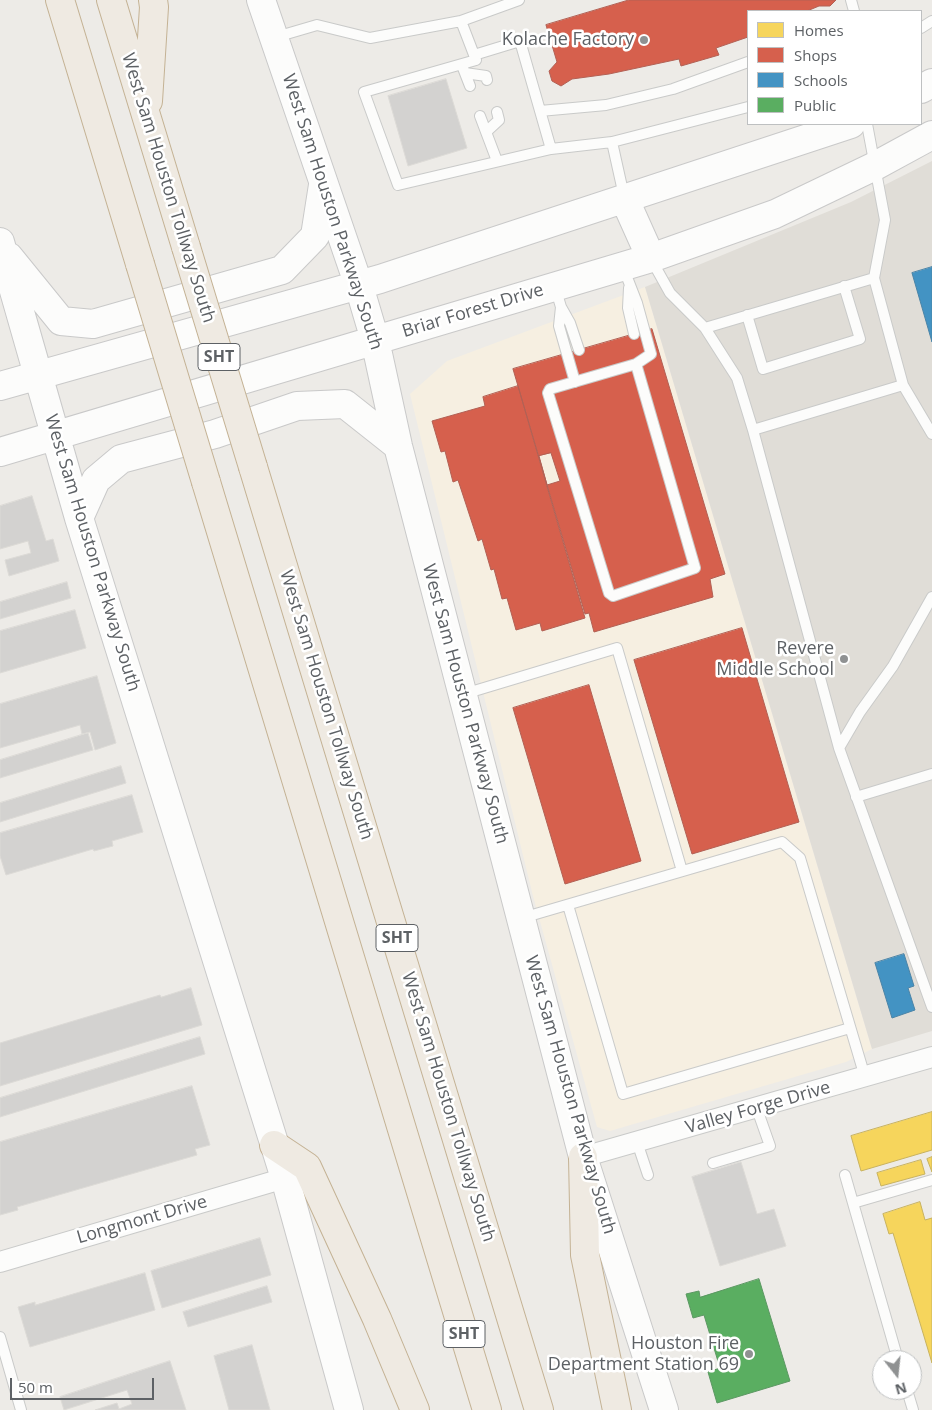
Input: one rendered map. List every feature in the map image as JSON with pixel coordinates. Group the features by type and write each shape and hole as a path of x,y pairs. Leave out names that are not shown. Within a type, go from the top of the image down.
{"highway":[{"name":"SHT","path":"60,0 487,1410"},
{"name":"West Sam Houston Tollway South","path":"110,0 539,1410"},
{"path":"147,117 153,0"},
{"path":"274,1144 307,1167 377,1319 415,1410"},
{"path":"583,1157 585,1255 617,1410"}],"main road":[{"name":"West Sam Houston Parkway South","path":"261,0 324,179 375,340 398,446 583,1157 664,1410"},
{"path":"0,386 359,286 848,125"},
{"name":"Briar Forest Drive","path":"0,452 375,340 558,297 626,277 651,258 775,214 875,166 932,136"},
{"path":"1,245 62,321 93,324 282,270 315,236 324,179"},
{"path":"625,200 651,258"},
{"name":"West Sam Houston Parkway South","path":"1,245 79,518 285,1178 349,1410"},
{"path":"79,518 96,480 121,459 215,434 297,406 345,404 398,446"}],"street":[{"name":"Valley Forge Drive","path":"583,1157 932,1057"},
{"name":"Longmont Drive","path":"0,1262 285,1178"}],"lane":[{"path":"274,37 317,25 370,38 461,21 519,0"},
{"path":"461,21 476,60 463,69 364,92 398,185 551,149 612,142 747,108"},
{"path":"474,55 520,41 551,149"},
{"path":"540,111 606,105 673,89 747,62"},
{"path":"463,69 486,76 487,80"},
{"path":"463,69 470,86"},
{"path":"486,132 499,120 497,112"},
{"path":"480,116 497,162"},
{"path":"867,125 886,220 874,278 902,385 932,434"},
{"path":"612,142 625,200"},
{"path":"651,258 670,293 704,328 736,378 753,430 839,748 932,1006"},
{"path":"626,277 628,308 634,334"},
{"path":"626,277 652,352 650,356 636,364 548,391 609,593 613,596 693,570 695,565 636,364"},
{"path":"704,328 874,278"},
{"path":"747,315 763,369 860,339 844,286"},
{"path":"558,297 570,322 579,350"},
{"path":"558,297 559,326 575,382"},
{"path":"753,430 902,385"},
{"path":"839,748 860,712 893,666 932,597"},
{"path":"463,694 617,648 682,871"},
{"path":"856,797 932,774"},
{"path":"521,919 782,842 800,858 864,1077"},
{"path":"568,905 623,1094 850,1028"},
{"path":"713,1163 770,1146 757,1108"},
{"path":"637,1142 648,1175"},
{"path":"845,1176 895,1350"},
{"path":"853,1203 932,1180"},
{"path":"0,1337 21,1410"}],"shaded area":[{"name":"Revere Middle School","path":"932,161 932,1031 872,1049 645,287 851,202"},
{"path":"645,287 872,1049 846,1062 610,1131 597,1127 533,896 410,394 447,361"}],"building: Homes":[{"path":"932,1112 932,1150 861,1171 851,1136"},
{"path":"932,1157 932,1172 927,1159"},
{"path":"921,1160 925,1174 881,1186 877,1173"},
{"path":"920,1202 925,1220 932,1218 932,1363 893,1233 889,1234 883,1214"}],"building: Shops":[{"path":"629,0 836,0 830,6 819,6 809,10 747,10 747,37 716,48 719,55 681,66 679,59 609,74 572,79 561,86 552,81 549,71 557,62 546,25"},
{"path":"652,329 725,574 710,579 713,597 594,632 589,613 585,614 513,369"},
{"path":"518,386 585,618 542,631 540,623 516,630 507,598 502,599 494,569 491,570 482,539 478,541 458,480 453,482 445,451 441,452 432,421 485,406 483,397"},
{"path":"551,453 560,481 547,485 539,456"},
{"path":"742,628 799,822 692,854 634,660"},
{"path":"589,685 641,861 565,884 513,708"}],"building: Schools":[{"path":"932,267 932,342 912,273"},
{"path":"904,954 914,986 908,988 915,1010 892,1018 875,963"}],"building: Public":[{"name":"Houston Fire Department Station 69","path":"759,1279 790,1381 717,1403 708,1372 720,1368 704,1315 693,1318 686,1294 699,1291 700,1297"}],"building: Other":[{"path":"446,79 467,148 408,166 388,96"},
{"path":"32,496 46,541 53,539 59,561 9,576 5,560 31,553 28,541 0,549 0,506"},
{"path":"67,582 71,598 0,619 0,602"},
{"path":"75,610 86,648 0,673 0,631"},
{"path":"97,676 116,743 95,750 90,732 82,734 80,725 0,748 0,704"},
{"path":"88,733 93,750 0,778 0,760"},
{"path":"121,766 126,783 0,822 0,803"},
{"path":"132,795 143,832 112,841 113,846 94,851 93,849 6,875 0,856 0,833"},
{"path":"191,988 202,1025 0,1086 0,1043 160,995 161,997"},
{"path":"200,1037 205,1054 0,1117 0,1098"},
{"path":"192,1086 210,1145 195,1149 197,1155 17,1207 18,1210 0,1215 0,1142"},
{"path":"741,1162 757,1214 774,1209 786,1246 720,1266 692,1177"},
{"path":"260,1238 271,1275 162,1308 151,1271"},
{"path":"145,1273 155,1310 30,1347 18,1307 35,1302 35,1305"},
{"path":"267,1286 272,1302 188,1327 183,1312"},
{"path":"252,1345 270,1410 229,1410 214,1356"},
{"path":"170,1361 186,1410 95,1410 117,1403 119,1409 132,1404 127,1390 64,1410 60,1397"}],"place":[{"name":"Kolache Factory","path":"644,40"},
{"name":"Revere Middle School","path":"844,659"},
{"name":"Houston Fire Department Station 69","path":"749,1354"}]}
